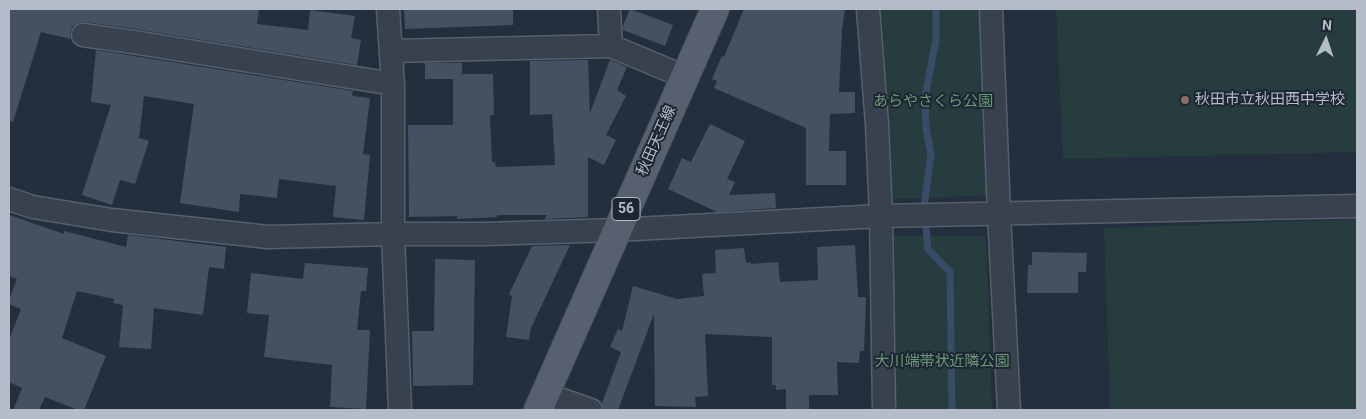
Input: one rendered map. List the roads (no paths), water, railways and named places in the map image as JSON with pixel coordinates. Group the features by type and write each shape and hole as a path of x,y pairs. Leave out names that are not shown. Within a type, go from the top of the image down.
{"main road":[{"name":"秋田天王線","path":"542,402 616,230 715,9"}],"street":[{"path":"387,9 391,50 393,234 400,410"},
{"path":"609,9 611,46"},
{"path":"868,9 877,124 890,216 884,410"},
{"path":"992,9 988,214 1009,410"},
{"path":"82,35 392,84"},
{"path":"391,50 611,46 685,77"},
{"path":"9,199 33,207 112,220 268,237 616,230 890,216 1357,206"},
{"path":"542,402 591,410"}],"waterway":[{"path":"936,9 936,40 925,97 926,128 931,155 924,207 928,249 950,272 952,410"}],"place":[{"name":"秋田市立秋田西中学校","path":"1185,100"}],"park label":[{"name":"あらやさくら公園","path":"933,102"},
{"name":"大川端帯状近隣公園","path":"942,362"}]}
